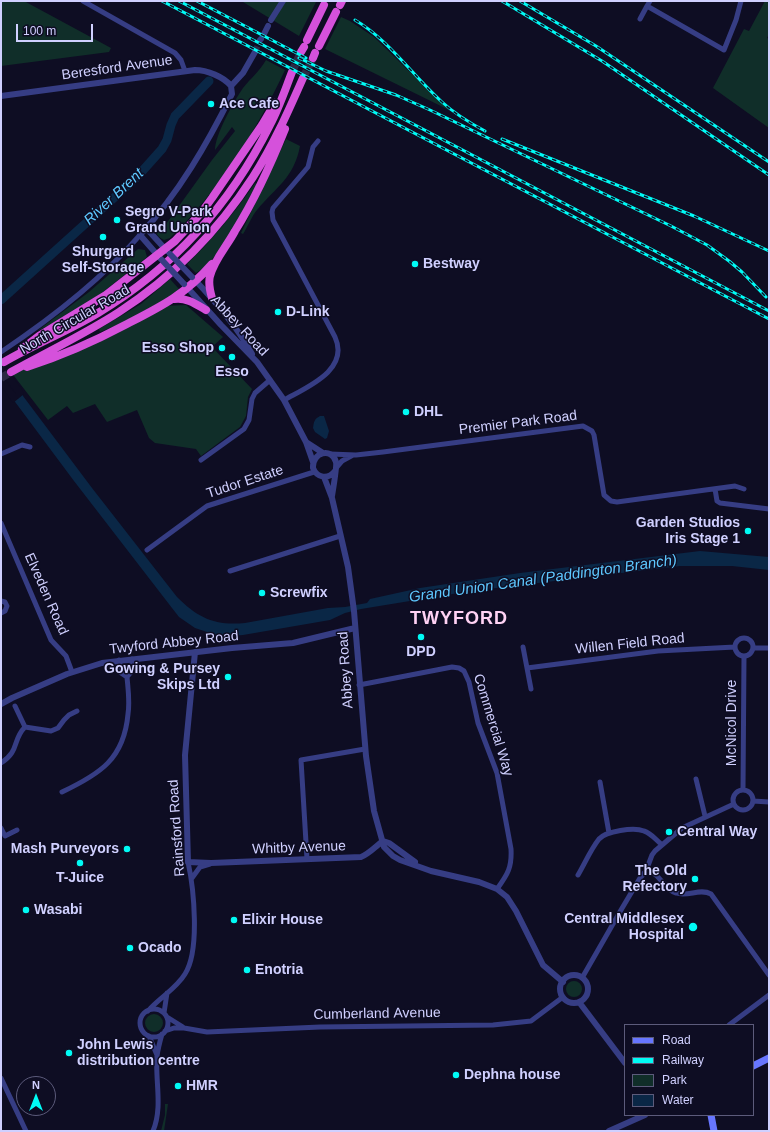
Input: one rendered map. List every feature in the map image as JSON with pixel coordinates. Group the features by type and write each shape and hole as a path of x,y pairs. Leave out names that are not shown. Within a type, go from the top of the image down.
{"highway":[{"path":"304,46 324,5"},
{"path":"316,52 339,6"},
{"name":"North Circular Road","path":"160,258 106,295 39,336 6,362 100,312 138,286 177,253 223,202 243,173 271,124 292,72 264,122 200,213 167,251"},
{"name":"North Circular Road","path":"173,299 108,335 48,360 11,372 119,312 148,292 193,252 231,209 253,177 280,128 303,78 284,131 265,175 235,232 219,256"},
{"path":"160,258 167,251"},
{"path":"173,299 219,256"},
{"path":"212,298 209,277 219,256"},
{"path":"173,299 181,298 188,300 206,310"}],"main road":[{"path":"754,1066 769,1058"},
{"path":"711,1116 714,1131"}],"street":[{"path":"83,1 176,53 181,60 184,71"},
{"path":"262,38 269,23 283,1"},
{"path":"640,19 649,4 724,50 736,20 741,1"},
{"path":"1,352 63,309 104,273 146,229 183,181 201,153 232,94 231,86 243,73 255,52"},
{"name":"Beresford Avenue","path":"1,96 195,70 204,71 224,80 231,86"},
{"path":"284,400 327,375 336,362 339,348 335,337 273,220 272,212 273,208 308,167 313,147 318,141"},
{"name":"Abbey Road","path":"146,229 212,298 238,330 257,362 284,400 306,442 313,462"},
{"name":"Abbey Road","path":"140,235 206,310 257,362"},
{"path":"201,460 244,429 249,420 252,399 255,393 270,380"},
{"name":"Premier Park Road","path":"330,454 356,455 397,451 583,426 592,431 594,435 604,495 611,501 617,502 735,486 744,489"},
{"name":"Abbey Road","path":"306,442 323,453"},
{"path":"1,454 22,445 30,447"},
{"path":"323,453 330,454 336,460 336,469 329,476 324,478 317,475 313,468 313,462 316,456 323,453"},
{"name":"Premier Park Road","path":"336,469 342,461 356,455"},
{"name":"Abbey Road","path":"332,498 336,469"},
{"name":"Tudor Estate","path":"148,550 207,506 314,472"},
{"name":"Abbey Road","path":"324,478 332,498 348,567 353,602 365,749 374,811 384,847 393,856 400,860 444,874 484,883 498,889 507,897 516,911 543,965 547,970 563,982"},
{"path":"715,489 717,501 720,503 769,509"},
{"name":"Elveden Road","path":"1,523 51,640 66,656 72,672"},
{"path":"230,571 340,536"},
{"path":"1,601 5,602 7,606 5,611 1,612"},
{"name":"Twyford Abbey Road","path":"1,704 72,672 102,663 299,642 355,628"},
{"path":"741,638 744,638 750,640 753,648 749,655 744,656 739,654 735,648 737,642 741,638"},
{"path":"523,647 531,689"},
{"name":"Willen Field Road","path":"527,668 658,651 735,648"},
{"path":"753,648 769,648"},
{"name":"Rainsford Road","path":"148,1011 185,975 191,963 194,946 192,878 188,862 185,755 195,652"},
{"name":"McNicol Drive","path":"743,790 744,656"},
{"path":"62,792 86,781 100,772 112,759 121,745 129,713 127,677 132,671 132,659"},
{"path":"119,660 122,673 127,677"},
{"name":"Commercial Way","path":"360,685 452,667 459,668 464,672 469,682 478,723 497,773 511,849 512,860 509,873 498,889"},
{"path":"15,706 25,728"},
{"path":"25,728 51,731 58,728 69,715 77,711"},
{"path":"1,762 9,758 14,751 19,735 25,728"},
{"path":"307,859 301,760 365,749"},
{"path":"696,779 705,816"},
{"path":"600,782 609,832"},
{"path":"743,790 751,793 753,801 746,809 738,808 734,804 733,799 735,794 743,790"},
{"path":"753,801 769,802"},
{"path":"582,978 625,903 647,869 652,855 662,844 682,828 705,816 734,804"},
{"path":"1,828 5,836 17,830"},
{"path":"578,875 600,838 609,832 637,829 649,834 662,844"},
{"name":"Whitby Avenue","path":"188,862 211,863 361,857 366,855 383,841"},
{"path":"192,878 200,867 211,863"},
{"path":"647,869 675,893 685,895 704,892 711,894 769,975"},
{"path":"572,976 582,978 586,983 588,990 585,997 579,1002 573,1003 563,997 560,989 563,982 566,978 572,976"},
{"path":"153,1131 158,1106 157,1056 168,1025 165,1015 167,993"},
{"path":"730,1024 769,995"},
{"name":"Cumberland Avenue","path":"164,1033 174,1028 208,1032 320,1027 493,1025 531,1021 563,997"},
{"path":"579,1002 624,1062"},
{"path":"157,1056 149,1036 142,1028 140,1023 143,1014 153,1009 159,1010 165,1015"},
{"name":"Cumberland Avenue","path":"165,1015 184,1028"},
{"path":"149,1036 154,1037 164,1033"},
{"path":"1,1078 26,1131"},
{"path":"610,1131 643,1116"}],"green space":[{"path":"1,1 24,1 111,48 109,52 1,66"},
{"path":"765,1 769,3 769,34 767,38 769,39 769,128 713,88 744,29 749,31"},
{"path":"243,2 316,2 299,36"},
{"path":"341,17 350,21 374,37 449,110 325,49"},
{"path":"266,60 285,70 262,115 235,159 204,201 170,238 164,240 162,239 159,237 155,228 161,231 212,160 235,131 232,127 215,150 221,127 235,101 243,88"},
{"path":"286,139 300,146 293,166 289,174 255,212 243,234 241,233"},
{"path":"255,183 257,184 231,233 214,257 205,267 196,273 187,264 223,225"},
{"path":"138,249 145,250 147,257 94,299 67,317 37,331 89,292"},
{"path":"170,279 179,289 173,295 122,323 100,332 99,329 141,304"},
{"path":"186,305 223,337 212,347 252,389 248,397 246,416 240,427 201,456 196,449 155,443 149,438 137,410 107,422 95,404 73,413 67,406 48,420 11,372 48,360 163,306"},
{"path":"574,981 581,986 582,989 577,996 574,997 567,992 566,989 571,982"},
{"path":"150,1014 158,1014 163,1019 161,1030 158,1032 150,1032 145,1027 145,1019"},
{"path":"165,1104 168,1104 164,1131 161,1131 165,1115"}],"water":[{"name":"Grand Union Canal (Paddington Branch)","path":"1,383 18,399 20,389 23,396 92,488 177,597 192,610 216,622 234,624 245,623 328,608 367,603 370,599 420,588 520,573 700,551 769,557 769,570 732,566 680,566 471,591 361,609 345,613 330,620 243,635 219,636 195,628 179,617 74,481"},
{"path":"320,416 324,416 329,431 327,438 325,439 315,432 313,428 315,421"}],"pier":[{"path":"1,361 24,394 13,403 1,386 1,375 16,394 1,373"}],"waterway":[{"name":"River Brent","path":"1,300 137,177 162,149 167,140 175,116 209,81"}],"tunnel":[{"path":"255,52 260,40"},
{"path":"292,72 301,52"},
{"path":"303,78 313,58"},
{"path":"1,378 11,372"}],"railway":[{"path":"162,1 769,319"},
{"path":"179,1 769,311"},
{"path":"197,1 306,58"},
{"path":"502,1 602,61 769,175"},
{"path":"520,1 596,46 769,162"},
{"path":"355,20 367,28 390,48 431,92 447,106 463,118 485,131"},
{"path":"299,58 326,71 396,95 430,110 671,226 707,245 729,261 766,297"},
{"path":"502,139 694,216 769,251"}],"place":[{"name":"Ace Cafe","path":"211,104"},
{"name":"Segro V-Park Grand Union","path":"117,220"},
{"name":"Shurgard Self-Storage","path":"103,237"},
{"name":"Bestway","path":"415,264"},
{"name":"D-Link","path":"278,312"},
{"name":"Esso Shop","path":"222,348"},
{"name":"Esso","path":"232,357"},
{"name":"DHL","path":"406,412"},
{"name":"Garden Studios Iris Stage 1","path":"748,531"},
{"name":"Screwfix","path":"262,593"},
{"name":"DPD","path":"421,637"},
{"name":"Gowing & Pursey Skips Ltd","path":"228,677"},
{"name":"Central Way","path":"669,832"},
{"name":"Mash Purveyors","path":"127,849"},
{"name":"T-Juice","path":"80,863"},
{"name":"The Old Refectory","path":"695,879"},
{"name":"Wasabi","path":"26,910"},
{"name":"Elixir House","path":"234,920"},
{"name":"Central Middlesex Hospital","path":"693,927"},
{"name":"Ocado","path":"130,948"},
{"name":"Enotria","path":"247,970"},
{"name":"John Lewis distribution centre","path":"69,1053"},
{"name":"Dephna house","path":"456,1075"},
{"name":"HMR","path":"178,1086"}],"district":[{"name":"TWYFORD","path":"459,619"}]}
